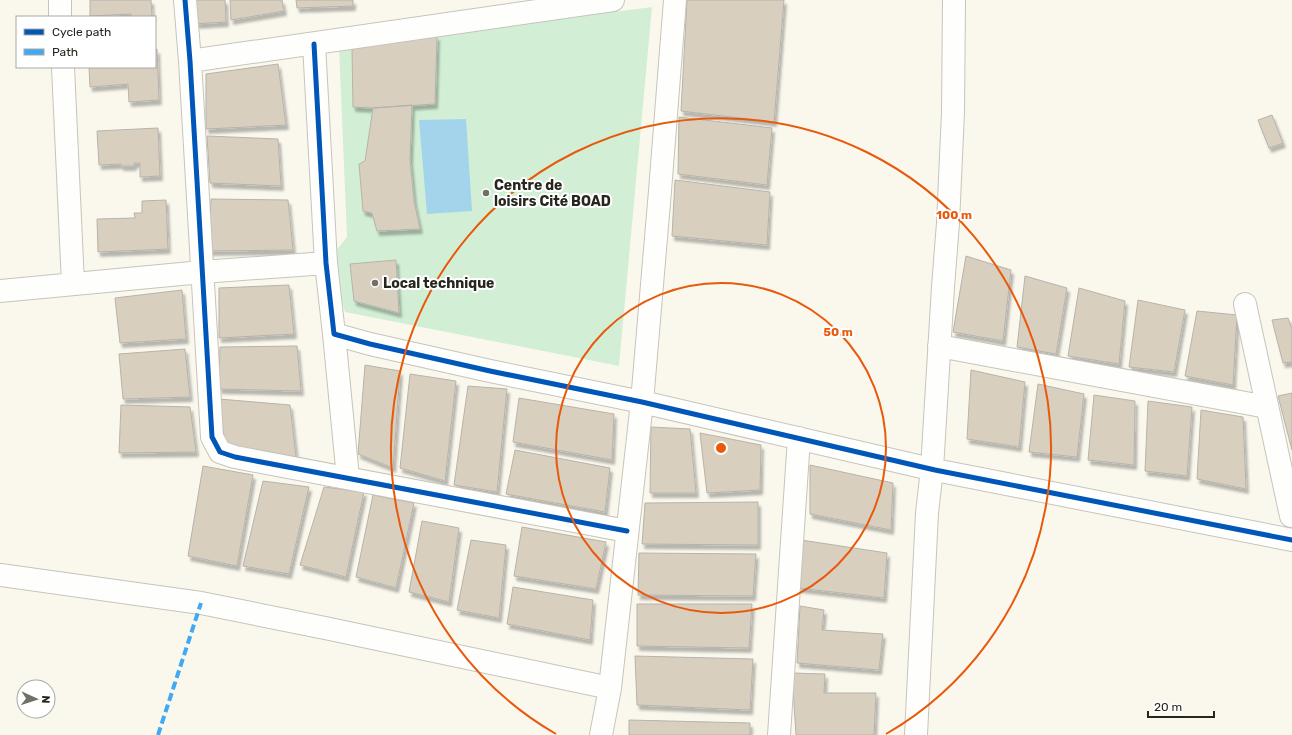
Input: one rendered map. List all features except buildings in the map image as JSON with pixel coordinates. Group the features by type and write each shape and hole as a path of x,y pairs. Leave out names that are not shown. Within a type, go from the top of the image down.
{"street":[{"path":"60,0 60,16"},
{"path":"185,0 190,61 212,437 220,452 235,457 627,531"},
{"path":"190,61 314,44 567,4 613,0"},
{"path":"601,735 610,688 642,402 675,0"},
{"path":"916,735 927,513 932,469 948,223 953,112 954,0"},
{"path":"314,44 326,263 348,478"},
{"path":"63,68 73,284"},
{"path":"0,291 202,272 326,263"},
{"path":"1245,304 1291,516"},
{"path":"334,334 370,344 490,371 642,402 932,469 1292,540"},
{"path":"939,346 1267,406"},
{"path":"779,735 799,438"},
{"path":"0,575 201,603 333,629 610,688"}],"green space":[{"path":"652,7 619,366 345,312 330,258 347,237 339,48"}],"water":[{"path":"466,119 472,211 427,214 419,120"}],"marked path":[{"path":"158,735 201,603"}],"cycle path":[{"path":"185,0 190,61 212,437 220,452 235,457 627,531"},
{"path":"314,44 326,263 334,334 370,344 490,371 642,402 935,470 1292,540"}],"place":[{"name":"Centre de loisirs Cité BOAD","path":"486,193"},
{"name":"Local technique","path":"375,283"}]}
